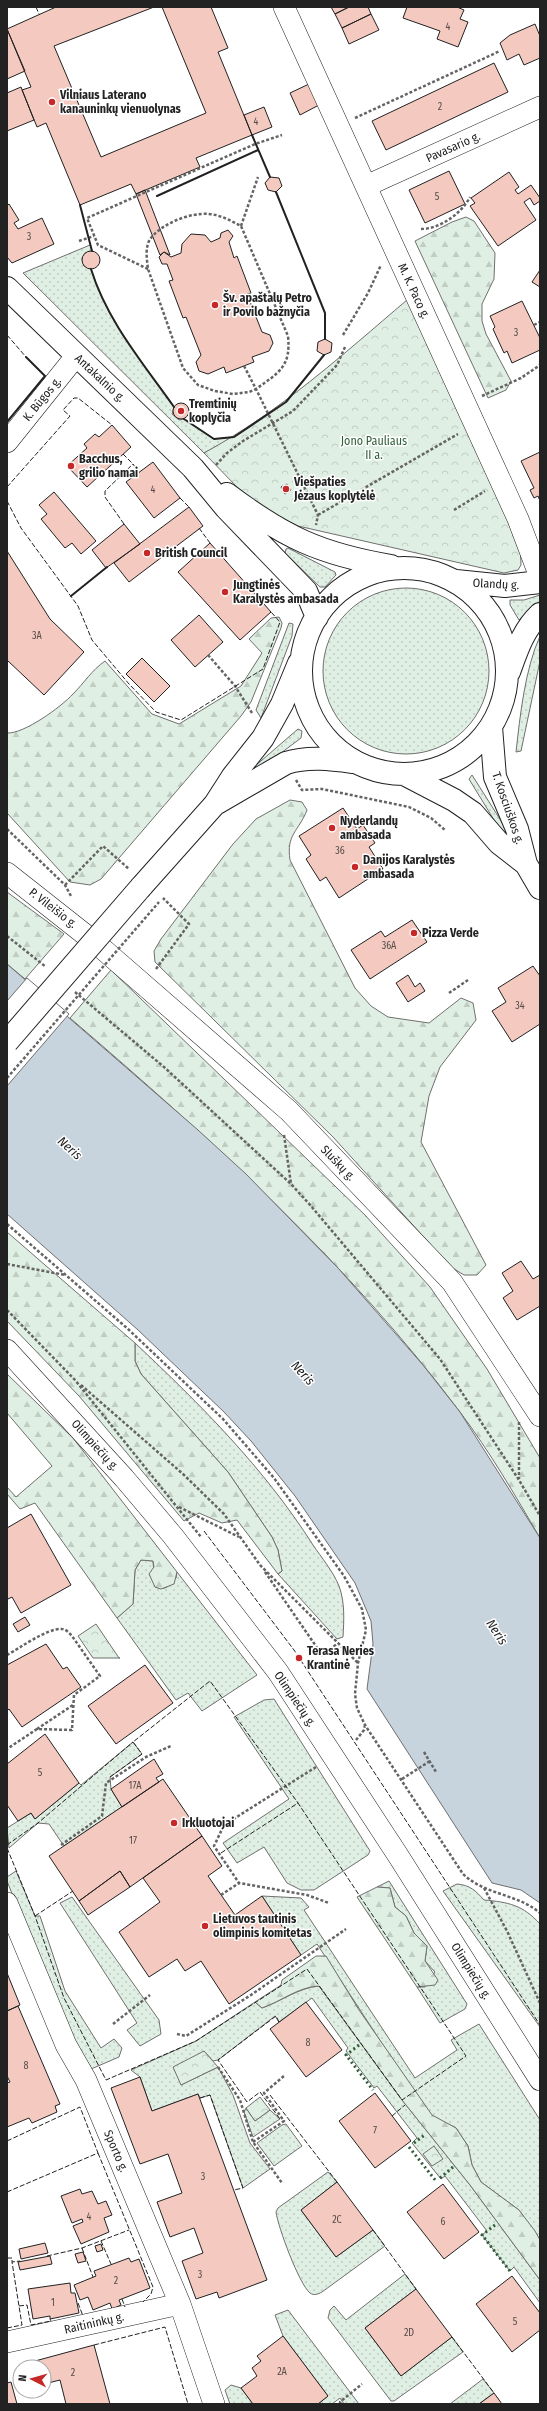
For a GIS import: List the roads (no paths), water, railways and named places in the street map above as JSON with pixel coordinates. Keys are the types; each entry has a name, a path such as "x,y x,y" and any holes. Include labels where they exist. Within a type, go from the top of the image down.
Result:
{"main road":[{"name":"Antakalnio g.","path":"7,288 192,468 226,508 306,591 314,605 317,617"},
{"name":"Antakalnio g.","path":"192,468 261,518 289,536 332,554 403,568"},
{"path":"7,1042 215,804 274,720 302,657 308,633 317,617 336,594 351,583 373,573 403,568 424,570 453,580 475,596 496,624 507,656 508,675 506,693 491,728 478,744 463,757 439,769 406,775 387,774 354,762 328,759 297,760 286,763 215,804"},
{"name":"Olandų g.","path":"453,580 505,586 540,582"},
{"path":"508,675 524,633 540,614"},
{"path":"302,657 301,677 304,697 311,716 322,733 335,748 354,762"},
{"name":"T. Kosciuškos g.","path":"491,728 495,777 516,829 526,864 540,888"},
{"name":"T. Kosciuškos g.","path":"406,775 442,793 473,813 499,843 526,864"}],"street":[{"name":"M. K. Paco g.","path":"284,7 518,519 540,577"},
{"name":"Pavasario g.","path":"366,186 540,107"},
{"name":"K. Būgos g.","path":"7,442 76,356"},
{"name":"P. Vileišio g.","path":"7,873 97,944"},
{"name":"Sluškų g.","path":"97,944 289,1112 452,1282 536,1410"},
{"name":"Olimpiečių g.","path":"7,1350 129,1483 173,1536 278,1672 399,1857 540,2080"},
{"name":"Sporto g.","path":"7,1903 66,2045 86,2080 180,2304 214,2404"},
{"name":"Raitininkų g.","path":"7,2342 180,2304"}],"water":[{"name":"Neris","path":"7,964 198,1130 246,1174 338,1268 423,1365 460,1412 540,1538 540,1903 521,1890 492,1883 367,1689 373,1644 371,1621 355,1583 295,1496 251,1441 224,1412 138,1330 7,1214"}],"place":[{"name":"Vilniaus Laterano kanauninkų vienuolynas","path":"52,102"},
{"name":"Šv. apaštalų Petro ir Povilo bažnyčia","path":"215,305"},
{"name":"Tremtinių koplyčia","path":"181,411"},
{"name":"Bacchus, grilio namai","path":"71,466"},
{"name":"Viešpaties Jėzaus koplytėlė","path":"286,489"},
{"name":"British Council","path":"147,553"},
{"name":"Jungtinės Karalystės ambasada","path":"225,592"},
{"name":"Nyderlandų ambasada","path":"332,828"},
{"name":"Danijos Karalystės ambasada","path":"355,867"},
{"name":"Pizza Verde","path":"414,933"},
{"name":"Terasa Neries Krantinė","path":"299,1658"},
{"name":"Irkluotojai","path":"174,1823"},
{"name":"Lietuvos tautinis olimpinis komitetas","path":"205,1926"}],"park label":[{"name":"Jono Pauliaus II a.","path":"374,448"}]}
